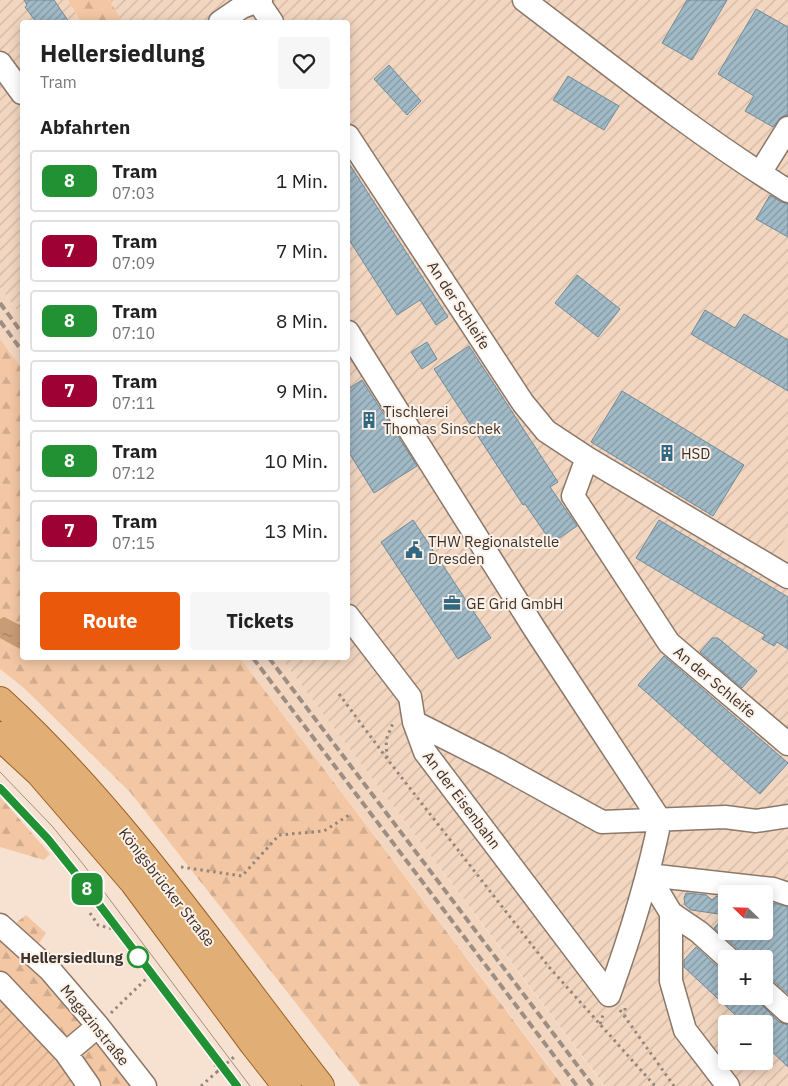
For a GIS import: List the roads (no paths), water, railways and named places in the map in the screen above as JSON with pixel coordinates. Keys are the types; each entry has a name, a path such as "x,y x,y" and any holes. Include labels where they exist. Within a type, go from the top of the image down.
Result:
{"main road":[{"name":"Königsbrücker Straße","path":"0,701 32,730 99,802 153,868 320,1086"},
{"name":"Königsbrücker Straße","path":"0,736 40,773 128,875 287,1086"}],"street":[{"path":"524,0 614,69 788,191"},
{"path":"223,20 242,7 259,1 271,20"},
{"path":"0,63 20,90"},
{"path":"760,173 788,128"},
{"name":"An der Schleife","path":"350,139 523,403 546,431 587,458 788,577"},
{"path":"350,335 534,628 660,820 648,875 671,913 699,932 719,950"},
{"name":"An der Schleife","path":"587,458 573,496 669,643 788,744"},
{"path":"350,619 410,697 413,716"},
{"name":"An der Eisenbahn","path":"413,716 602,822 725,817 756,820 788,816"},
{"name":"An der Eisenbahn","path":"413,716 425,752 609,995 629,940 648,875"},
{"path":"648,875 773,889 788,894"},
{"path":"671,913 671,981 685,1030 728,1086"},
{"name":"Magazinstraße","path":"0,925 50,970 98,1026 145,1086"},
{"path":"0,983 66,1052 89,1086"},
{"path":"773,998 788,1012"},
{"path":"66,1052 98,1026"}],"water":[{"path":"4,617 20,625 20,649 0,638 0,619"}],"tram line":[{"path":"0,772 52,826 83,864 250,1086"},
{"path":"0,787 48,839 76,874 237,1086"},
{"name":"8","path":"0,788 18,805 76,874 237,1086"}],"railway":[{"path":"0,303 20,330"},
{"path":"0,321 20,348"},
{"path":"255,660 577,1086"},
{"path":"271,660 593,1086"}],"place":[{"name":"Tischlerei Thomas Sinschek","path":"369,420"},
{"name":"HSD","path":"667,453"},
{"name":"THW Regionalstelle Dresden","path":"414,550"},
{"name":"GE Grid GmbH","path":"452,603"},
{"name":"Hellersiedlung","path":"138,957"}]}
